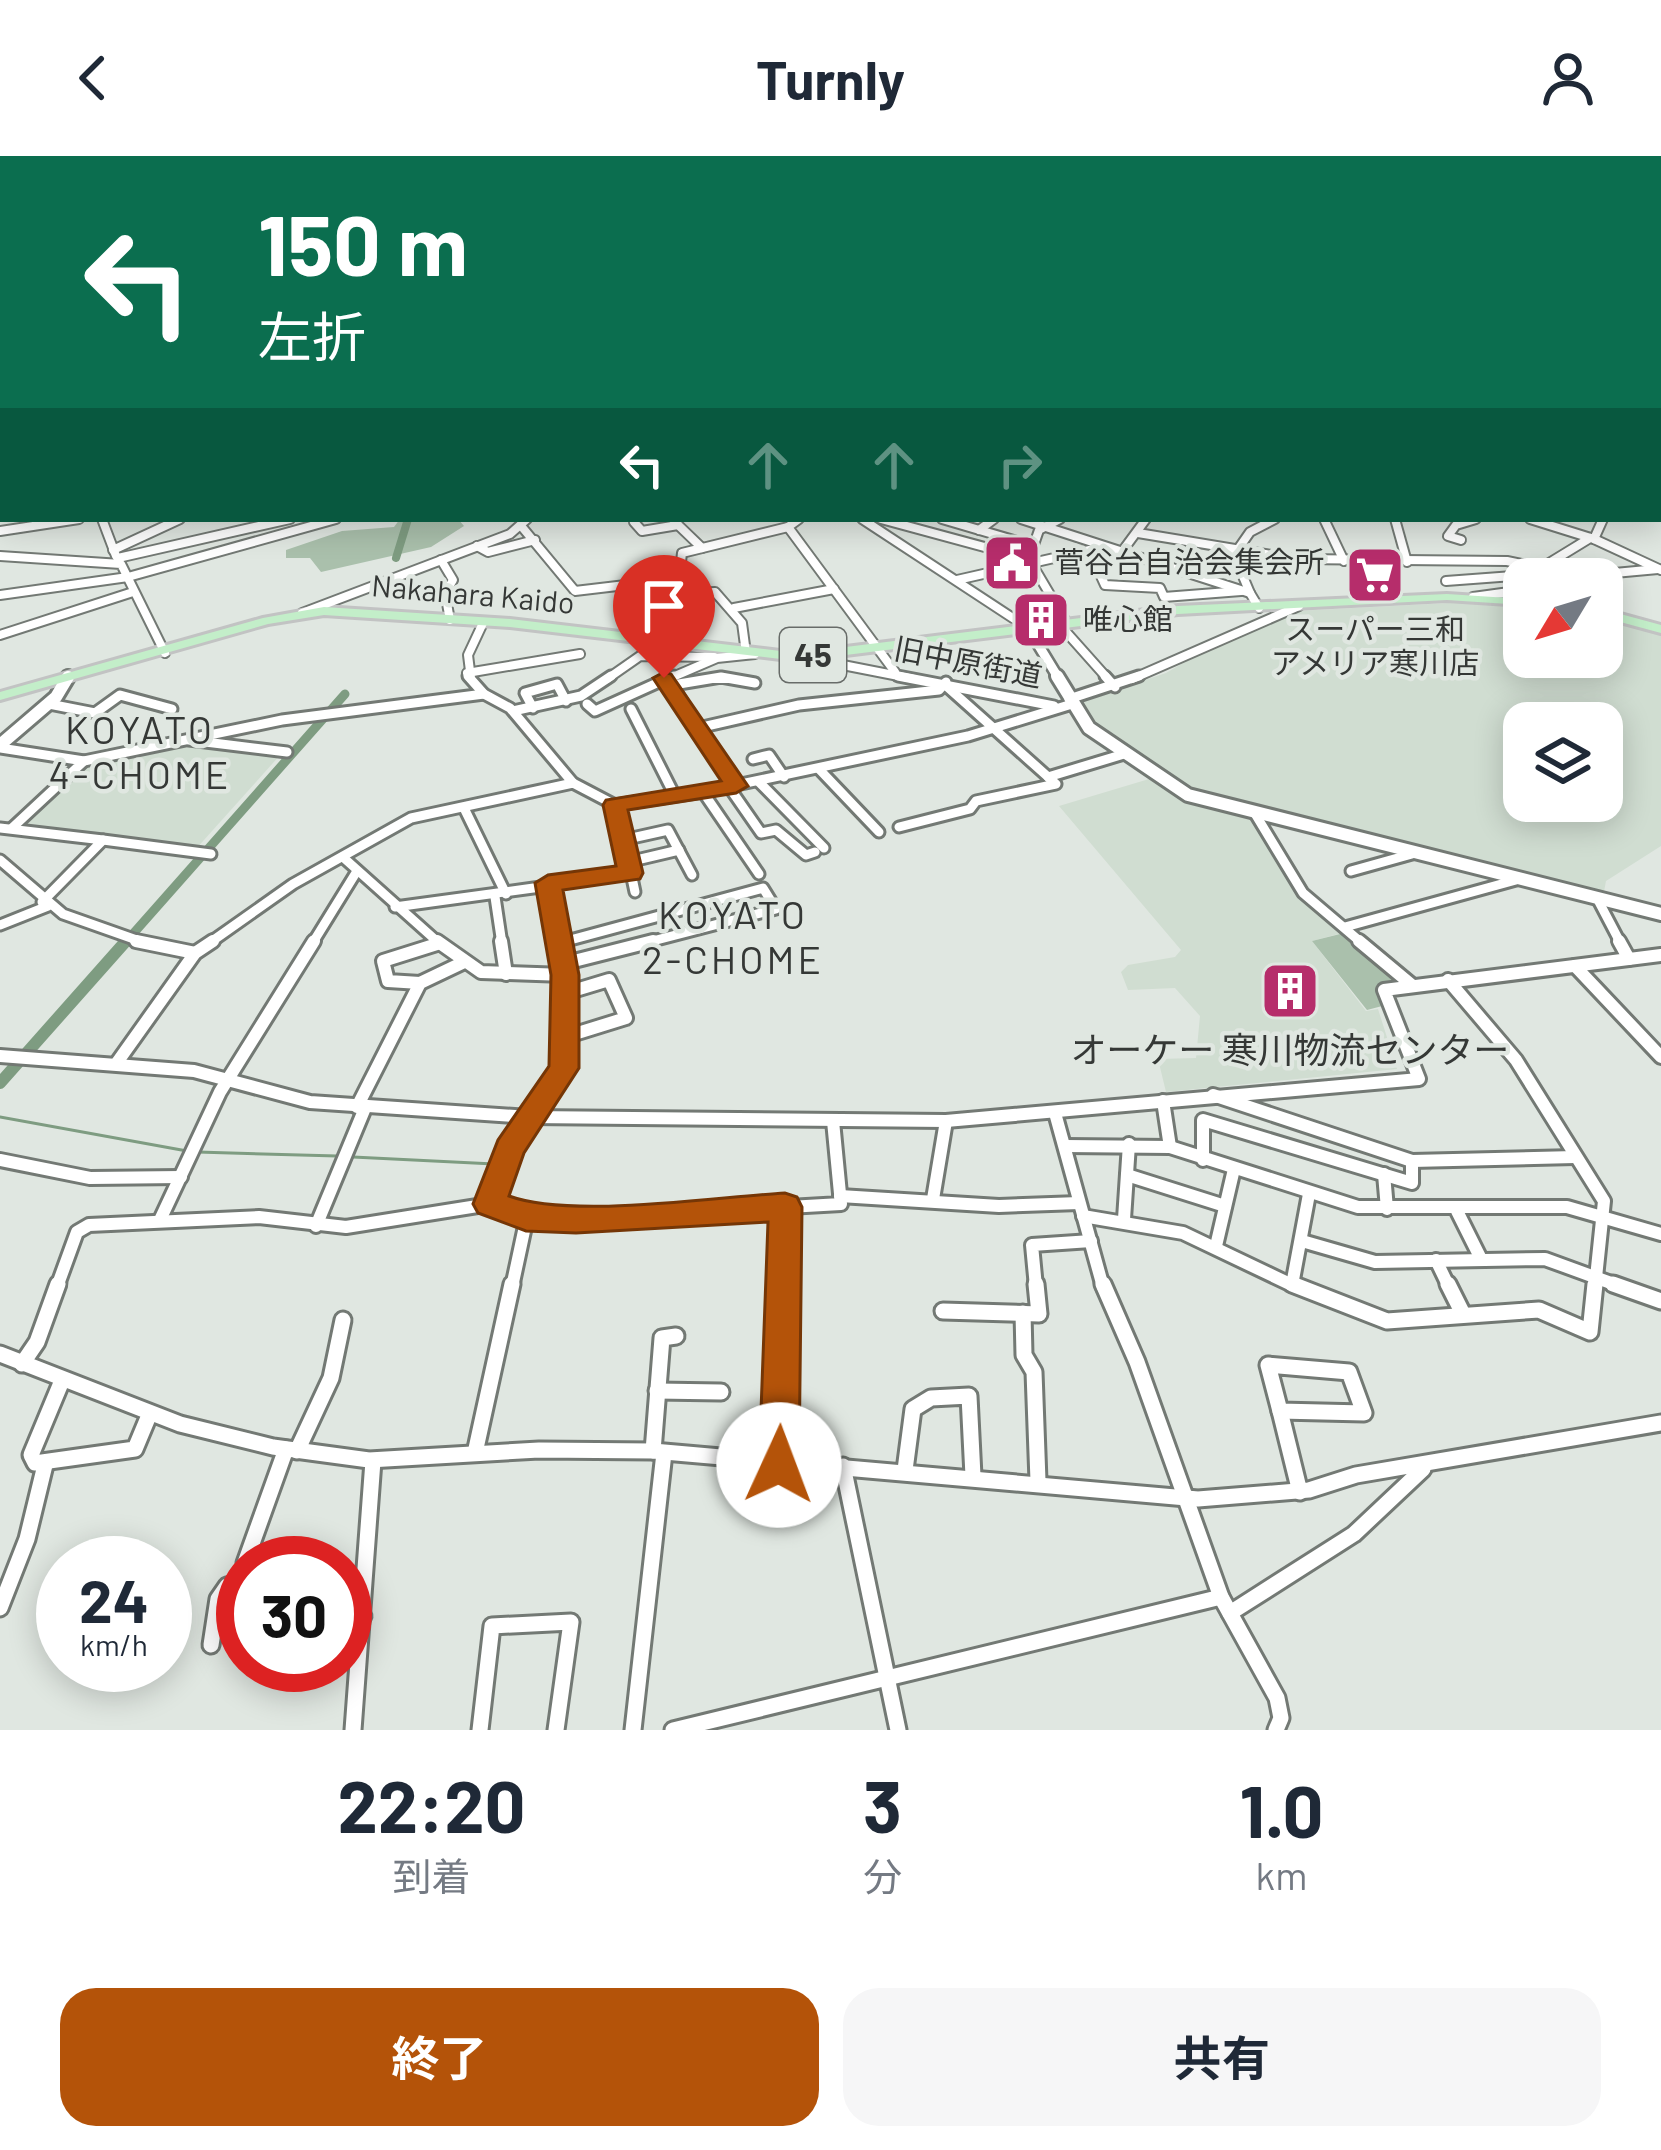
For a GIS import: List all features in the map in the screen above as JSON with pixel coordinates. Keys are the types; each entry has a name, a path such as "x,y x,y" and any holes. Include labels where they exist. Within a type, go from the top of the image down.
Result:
{"main road":[{"name":"Nakahara Kaido","path":"0,696 302,613 450,620 797,657 1028,628 1175,603 1259,608 1448,597 1503,600"},
{"path":"1623,619 1661,629"}],"street":[{"path":"0,531 44,522"},
{"path":"103,522 165,653"},
{"path":"122,566 176,522"},
{"path":"0,556 122,566 279,522"},
{"path":"0,596 322,522"},
{"path":"634,522 642,531 675,522 702,548"},
{"path":"867,522 1028,628 1066,703 1089,728 1176,789 1412,854 1661,914"},
{"path":"893,522 1031,561"},
{"path":"928,531 941,522"},
{"path":"954,522 1034,546"},
{"path":"979,530 990,522"},
{"path":"1027,522 1093,550 1246,592"},
{"path":"1055,522 1042,529 1031,561 1062,622 1114,687"},
{"path":"1121,554 1144,522"},
{"path":"1259,608 1234,564 1250,532 1269,522"},
{"path":"1325,522 1344,561"},
{"path":"1396,522 1406,562"},
{"path":"1461,540 1448,536 1456,525 1466,522"},
{"path":"1540,522 1592,538 1660,569"},
{"path":"1558,558 1592,538 1601,522"},
{"path":"302,613 525,523 575,591 680,580 694,593 716,592 734,608 750,654 640,656 597,680 604,685 566,700 513,711"},
{"path":"680,580 680,555 785,523 896,673 902,695"},
{"path":"1138,532 1237,551 1344,561 1503,562"},
{"path":"477,546 488,552 535,540"},
{"path":"957,580 1093,550"},
{"path":"1093,550 1105,585 1160,588 1175,603 1246,592"},
{"path":"441,560 453,580 445,593 450,620"},
{"path":"1494,561 1503,568"},
{"path":"1448,597 1449,565"},
{"path":"1623,573 1660,569"},
{"path":"1446,581 1503,577"},
{"path":"651,582 663,642"},
{"path":"734,608 834,590"},
{"path":"1473,597 1503,591"},
{"path":"0,635 99,598 133,592"},
{"path":"467,674 484,694 513,711 573,784 615,805 784,777 993,728 1173,666 1219,639 1300,606"},
{"path":"467,674 483,623"},
{"path":"467,674 580,655"},
{"name":"旧中原街道","path":"797,657 1066,703"},
{"path":"671,682 717,658"},
{"path":"612,673 630,692"},
{"path":"0,746 49,704 68,677"},
{"path":"671,682 761,833 776,830 811,853 759,782"},
{"path":"587,704 595,711 630,692 671,682 755,683"},
{"path":"698,728 799,705 902,695 945,683 1056,784 976,801 970,809 899,826"},
{"path":"533,708 525,693 530,688 557,684 566,700"},
{"path":"0,746 84,761 387,700 484,694"},
{"path":"49,704 95,713 120,695 172,709"},
{"path":"631,709 675,796"},
{"path":"179,739 287,752"},
{"path":"753,759 775,754 784,777"},
{"path":"1048,777 1124,754"},
{"path":"6,828 84,761"},
{"path":"820,769 879,832"},
{"path":"116,1064 195,953 293,884 411,818 573,784"},
{"path":"703,792 759,874"},
{"path":"615,805 634,892"},
{"path":"464,808 476,836 493,850 506,974"},
{"path":"1254,812 1303,893 1413,986"},
{"path":"6,828 207,854"},
{"path":"623,839 668,830 692,875"},
{"path":"0,925 45,904 103,840"},
{"path":"395,907 500,896 629,867 679,850"},
{"path":"1352,871 1412,854"},
{"path":"345,859 462,963 506,974 564,970 776,909 763,888 559,943"},
{"path":"0,860 26,879 45,904 132,938 195,953"},
{"path":"160,1220 232,1078 357,871"},
{"path":"1345,926 1516,880"},
{"path":"490,1204 510,1149 558,1082 568,1036 564,970 548,886"},
{"path":"1599,902 1629,959"},
{"path":"663,915 674,938"},
{"path":"437,944 382,961 388,981 420,983 462,963"},
{"path":"0,1056 232,1078 310,1102 361,1107 530,1118 946,1121 1419,1079 1384,990 1661,955"},
{"path":"1575,966 1661,1057"},
{"path":"566,993 609,980 626,1018 568,1036"},
{"path":"840,1196 1081,1209 1216,1246 1292,1285 1387,1321 1539,1310 1590,1332 1604,1201 1585,1182 1575,1157 1489,1020 1448,980"},
{"path":"316,1226 346,1158 361,1107 420,983"},
{"path":"1212,1094 1412,1161 1575,1157"},
{"path":"1163,1101 1170,1147"},
{"path":"1055,1113 1091,1241 1183,1500 1226,1605 1277,1698 1281,1718 1276,1730"},
{"path":"1203,1160 1203,1120 1412,1183 1412,1161"},
{"path":"22,1364 37,1342 77,1232 89,1225 259,1217 346,1226 490,1204 526,1217 651,1219 841,1204 833,1121"},
{"path":"933,1198 946,1121"},
{"path":"1124,1219 1129,1144"},
{"path":"1065,1146 1170,1147 1309,1194 1388,1209 1567,1208 1661,1234"},
{"path":"0,1160 90,1178 181,1177"},
{"path":"1216,1246 1234,1168"},
{"path":"1384,1174 1388,1209"},
{"path":"1127,1175 1226,1206"},
{"path":"1292,1285 1309,1194"},
{"path":"779,1465 785,1207"},
{"path":"1457,1211 1481,1259"},
{"path":"475,1453 526,1217"},
{"path":"1302,1240 1375,1262 1545,1259 1661,1301"},
{"path":"943,1311 1039,1315 1032,1245 1091,1241"},
{"path":"1436,1260 1463,1314"},
{"path":"1023,1313 1024,1354 1034,1372 1038,1481"},
{"path":"256,1536 291,1450 331,1378 343,1320"},
{"path":"633,1730 659,1452 662,1338 676,1336"},
{"path":"0,1354 61,1383 230,1440 374,1461 475,1453 659,1452 779,1465 1038,1481 1183,1500 1324,1490 1356,1475 1425,1467 1496,1448 1539,1447 1661,1423"},
{"path":"1280,1411 1364,1413 1349,1372 1268,1365 1300,1492"},
{"path":"61,1383 31,1454 35,1463 135,1449 150,1414"},
{"path":"658,1390 721,1392"},
{"path":"905,1470 909,1421 920,1399 926,1394 969,1396 973,1476"},
{"path":"364,1536 374,1461"},
{"path":"0,1608 27,1538 45,1465"},
{"path":"843,1466 898,1730"},
{"path":"673,1730 886,1676 1226,1605 1354,1534 1425,1467"},
{"path":"211,1645 216,1612"},
{"path":"480,1730 492,1626 571,1622 556,1730"},
{"path":"353,1692 353,1730"}],"shaded area":[{"path":"1487,601 1503,603 1503,678 1623,678 1623,622 1661,633 1661,846 1606,881 1603,897 1190,792 1094,727 1076,703 1166,673 1214,645 1296,611"},
{"path":"181,744 281,754 195,850 17,826 85,763"},
{"path":"1149,779 1176,794 1250,817 1297,894 1342,933 1312,941 1366,1011 1378,1009 1397,1069 1166,1092 1158,1059 1196,1058 1200,1016 1175,988 1128,990 1121,972 1128,965 1175,957 1181,950 1059,806"}],"green space":[{"path":"398,522 461,522 464,526 431,547 321,572 310,558 286,558 286,550 342,531 394,527"},
{"path":"1348,932 1404,984 1380,989 1386,1005 1367,1010 1312,941"}],"waterway":[{"path":"396,558 407,522"},
{"path":"124,944 345,694"},
{"path":"0,1083 126,941"},
{"path":"0,1117 187,1151"},
{"path":"197,1152 337,1156"},
{"path":"353,1157 494,1164"}],"place":[{"name":"菅谷台自治会集会所","path":"1012,563"},
{"name":"スーパー三和 アメリア寒川店","path":"1375,575"},
{"name":"唯心館","path":"1041,620"},
{"name":"オーケー 寒川物流センター","path":"1290,991"}],"district":[{"name":"KOYATO 4-CHOME","path":"140,752"},
{"name":"KOYATO 2-CHOME","path":"733,938"}],"route":[{"path":"664,678 686,703 736,786 615,805 631,873 548,883 565,975 568,1036 564,1068 551,1094 510,1149 490,1204 526,1217 576,1219 651,1219 785,1207 779,1465"}]}
